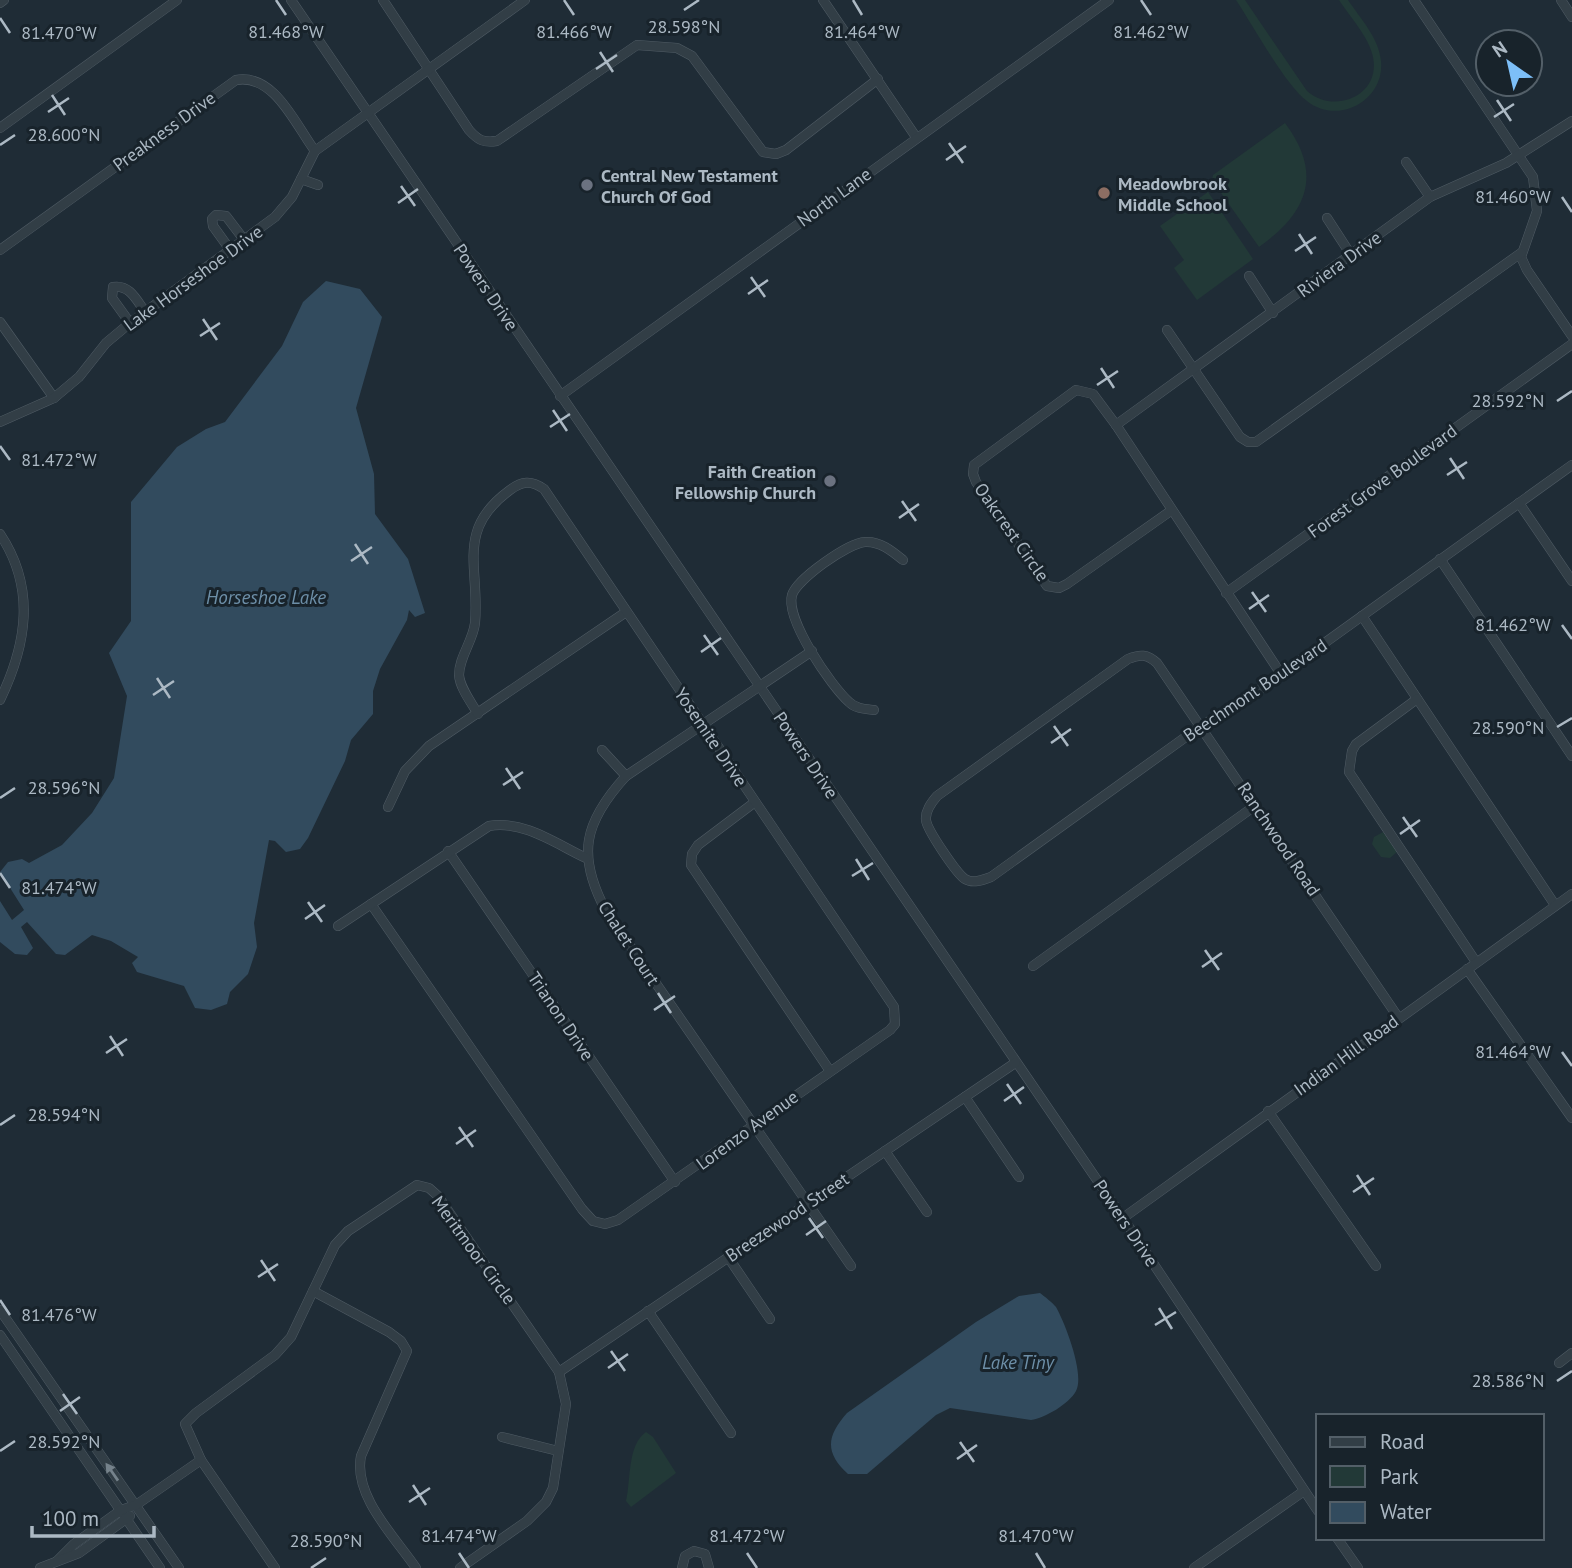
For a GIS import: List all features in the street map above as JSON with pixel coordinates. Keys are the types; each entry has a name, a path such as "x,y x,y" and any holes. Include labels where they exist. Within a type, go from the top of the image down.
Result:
{"street":[{"path":"0,128 177,0"},
{"name":"Powers Drive","path":"291,0 1123,1218 1316,1508"},
{"path":"383,0 478,140 497,141 637,45 652,44 677,48 692,57 752,140 763,152 776,154 786,150 878,79"},
{"name":"Lake Horseshoe Drive","path":"0,422 54,398 79,377 106,343 130,323 275,217 292,197 314,151 525,0"},
{"path":"823,0 916,137"},
{"name":"North Lane","path":"560,396 1109,0"},
{"path":"1167,330 1237,432 1248,442 1261,440 1521,253 1532,232 1537,205 1532,177 1414,0"},
{"path":"1561,0 1572,17"},
{"name":"Preakness Drive","path":"0,250 236,80 249,78 269,87 314,151"},
{"name":"Riviera Drive","path":"1116,425 1430,197 1519,156 1572,121"},
{"path":"1406,162 1430,197"},
{"path":"300,179 318,185"},
{"path":"231,251 213,226 212,219 216,215 226,216 245,241"},
{"path":"1327,218 1351,255"},
{"path":"1521,253 1527,270 1572,336"},
{"path":"1249,276 1273,313"},
{"path":"130,323 112,298 113,287 121,285 128,289 145,313"},
{"path":"0,322 54,398"},
{"name":"Forest Grove Boulevard","path":"1226,593 1572,344"},
{"name":"Oakcrest Circle","path":"1116,425 1093,394 1076,390 974,465 976,482 1040,579 1047,586 1059,588 1172,510"},
{"path":"1116,425 1282,674"},
{"name":"Beechmont Boulevard","path":"943,849 966,880 977,882 991,877 1201,726 1282,674 1572,465"},
{"name":"Yosemite Drive","path":"478,714 459,677 460,666 471,642 475,623 475,528 501,496 520,482 534,482 544,489 894,1007"},
{"path":"1519,503 1572,581"},
{"path":"0,534 19,573 25,603 19,653 0,700"},
{"path":"874,710 850,704 812,651 793,619 793,593 801,581 845,550 865,542 878,543 903,560"},
{"path":"1440,559 1572,756"},
{"path":"388,807 405,771 429,746 625,612"},
{"path":"1362,616 1555,905"},
{"name":"Chalet Court","path":"812,651 626,776 605,799 591,823 586,858 593,886 606,912 850,1266"},
{"name":"Ranchwood Road","path":"943,849 926,818 929,806 937,796 1128,659 1138,655 1149,656 1157,663 1256,805 1398,1017"},
{"path":"1417,699 1356,744 1352,751 1349,772 1476,962"},
{"path":"602,750 626,776"},
{"path":"755,803 698,845 692,853 691,865 830,1071"},
{"path":"1032,966 1256,805"},
{"path":"338,926 477,831 503,823 520,827 586,858"},
{"name":"Trianon Drive","path":"448,851 675,1182"},
{"path":"1569,896 1572,907"},
{"name":"Indian Hill Road","path":"1123,1218 1569,896"},
{"name":"Lorenzo Avenue","path":"371,904 582,1209 593,1221 605,1224 618,1220 675,1182 890,1030 895,1024 894,1007"},
{"path":"1467,969 1572,1118"},
{"name":"Breezewood Street","path":"559,1372 1015,1063"},
{"path":"965,1097 1019,1177"},
{"path":"1268,1111 1376,1266"},
{"path":"885,1151 927,1212"},
{"name":"Meritmoor Circle","path":"275,1568 201,1460 185,1424 195,1412 275,1355 291,1337 325,1260 348,1231 404,1190 417,1185 429,1188 438,1196 559,1372 566,1404 553,1488 539,1512 460,1568"},
{"path":"728,1257 770,1319"},
{"path":"313,1291 389,1332 401,1340 407,1351 361,1456 358,1470 366,1495 416,1568"},
{"path":"0,1310 179,1568"},
{"path":"648,1311 732,1433"},
{"path":"0,1335 160,1568"},
{"path":"1559,1363 1572,1353"},
{"path":"25,1372 37,1363"},
{"path":"502,1437 558,1451"},
{"path":"57,1561 74,1544 121,1510 136,1505 201,1460"},
{"path":"1194,1568 1304,1491"},
{"path":"40,1568 79,1553 128,1521 136,1505"},
{"path":"1338,1540 1358,1568"},
{"path":"682,1568 685,1556 694,1551 705,1555 709,1568"}],"green space":[{"path":"1236,0 1245,0 1307,91 1318,98 1342,101 1363,91 1374,71 1368,42 1339,0 1348,0 1368,29 1380,53 1380,75 1375,87 1368,97 1345,110 1319,108 1307,101 1289,82"},
{"path":"1285,123 1304,159 1305,191 1289,220 1259,247 1212,180 1213,175"},
{"path":"1208,192 1253,259 1197,300 1174,268 1184,260 1160,226"},
{"path":"1383,832 1397,852 1390,858 1381,857 1372,844 1374,837"},
{"path":"646,1432 653,1437 676,1473 631,1507 626,1501 633,1454 640,1438"}],"water":[{"name":"Horseshoe Lake","path":"326,281 360,289 382,317 356,408 374,474 375,514 408,559 425,613 415,617 409,610 407,620 380,669 373,691 373,714 351,740 345,761 308,838 300,849 286,852 275,841 269,840 254,923 257,947 248,974 230,992 227,1004 211,1010 195,1008 184,986 137,972 132,963 138,957 111,941 92,935 65,955 56,954 27,922 21,927 33,948 27,955 15,954 0,942 0,901 12,920 24,910 0,872 8,862 22,859 29,863 62,845 92,813 114,778 127,696 109,653 131,621 131,502 177,447 206,429 225,422 282,346 303,302"},
{"name":"Lake Tiny","path":"1040,1293 1056,1307 1073,1349 1078,1383 1076,1391 1068,1401 1050,1413 1031,1420 950,1408 936,1415 867,1474 848,1474 840,1466 831,1444 835,1429 847,1413 976,1322 1019,1296"}],"place":[{"name":"Central New Testament Church Of God","path":"587,185"},
{"name":"Meadowbrook Middle School","path":"1104,193"},
{"name":"Faith Creation Fellowship Church","path":"830,481"}]}
